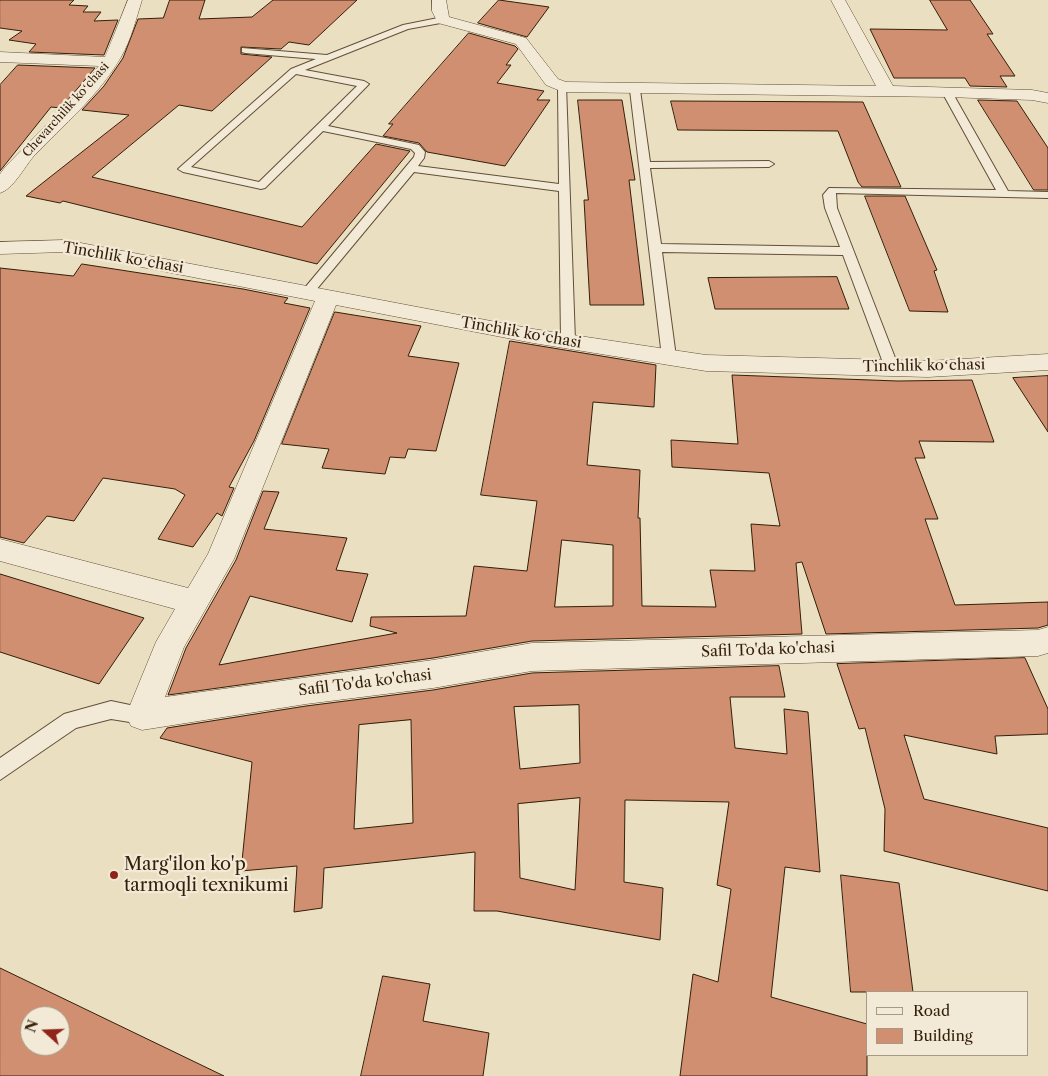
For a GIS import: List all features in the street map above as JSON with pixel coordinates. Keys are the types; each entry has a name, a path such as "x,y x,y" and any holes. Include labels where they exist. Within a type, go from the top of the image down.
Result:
{"street":[{"name":"Chevarchilik koʻchasi","path":"0,187 12,168 55,126 110,62 122,40 135,0"},
{"path":"439,0 439,11 443,20 521,41 552,82 563,87 634,90 947,92 1032,95 1048,98"},
{"path":"838,0 887,91"},
{"path":"0,57 110,62"},
{"name":"Tinchlik koʻchasi","path":"0,248 65,246 568,341 706,363 928,369 1048,362"},
{"path":"142,715 171,642 220,559 318,295"},
{"path":"0,550 194,602"},
{"name":"Safil To'da ko'chasi","path":"142,715 306,690 433,674 532,657 1038,643 1048,641"}],"lane":[{"path":"294,71 364,84 261,186 182,170 294,71 406,27 443,20"},
{"path":"245,50 327,58"},
{"path":"563,87 568,341"},
{"path":"634,90 669,357"},
{"path":"947,92 1004,194"},
{"path":"318,295 419,158 420,152 416,147 320,127"},
{"path":"644,165 769,164"},
{"path":"411,168 565,188"},
{"path":"892,368 831,208 829,195 833,190 1048,195"},
{"path":"655,248 847,251"},
{"path":"0,770 71,720 111,710 142,715"}],"building":[{"path":"0,0 74,0 69,5 88,6 83,12 101,12 94,21 118,20 104,55 29,52 36,44 9,40 22,31 0,28"},
{"path":"170,0 205,0 199,19 252,17 273,0 357,0 309,45 289,42 281,49 241,47 241,54 272,57 212,111 179,105 92,177 302,227 376,144 410,151 317,264 63,201 60,203 26,196 129,115 82,110 104,86 123,58 138,19 163,18"},
{"path":"499,0 549,7 527,37 478,23"},
{"path":"930,0 970,0 993,34 987,34 1015,76 1000,76 1007,87 970,86 965,78 894,78 870,29 947,30"},
{"path":"469,33 515,46 518,49 506,65 511,65 497,83 544,91 537,100 550,100 505,166 427,152 419,143 383,136 393,124 389,124"},
{"path":"18,65 95,68 61,108 51,107 0,171 0,85"},
{"path":"578,100 622,100 635,180 629,180 644,305 590,305 584,200 588,200"},
{"path":"978,100 1017,101 1048,148 1048,190 1034,190"},
{"path":"671,101 863,102 901,187 862,187 858,182 838,131 678,130"},
{"path":"865,196 905,196 937,270 934,271 948,312 910,311"},
{"path":"82,264 243,289 288,298 284,303 310,308 254,441 229,487 234,488 222,516 217,513 193,547 158,539 185,495 175,489 103,478 74,521 47,516 24,543 0,537 0,268 73,276"},
{"path":"837,277 849,309 715,309 708,278"},
{"path":"335,312 421,326 408,356 459,363 436,451 408,449 405,458 390,457 385,474 322,468 329,449 282,444"},
{"path":"510,341 656,365 654,407 593,402 587,465 640,470 638,518 640,518 642,606 716,607 710,570 755,571 751,524 780,526 769,473 672,467 671,440 738,444 732,375 898,381 972,380 994,442 919,441 925,458 915,458 938,519 925,519 955,605 1048,602 1048,625 1038,628 826,634 802,562 796,563 802,634 532,641 433,658 168,695 186,648 236,560 263,491 279,492 264,529 347,538 336,570 368,574 352,622 250,596 219,665 397,633 370,626 371,617 466,616 474,566 527,571 537,501 481,495","holes":["562,540 613,545 613,606 555,607"]},
{"path":"1048,376 1048,432 1013,378"},
{"path":"0,574 144,618 99,684 0,652"},
{"path":"1025,658 1048,709 1048,734 995,736 997,754 904,735 924,799 1048,828 1048,891 884,851 885,809 865,728 859,729 837,664"},
{"path":"779,666 785,697 730,697 735,748 787,754 784,709 808,712 820,872 785,867 771,997 866,1024 867,1076 680,1076 693,974 718,982 731,889 717,885 729,802 625,800 624,882 663,888 660,940 497,911 474,911 475,852 324,868 322,908 294,912 297,866 241,871 252,762 160,738 167,728 306,706 433,690 532,673","holes":["579,705 580,763 520,769 514,707","411,720 413,823 354,829 359,725","580,798 575,890 520,878 518,804"]},
{"path":"841,875 899,883 913,991 851,992"},
{"path":"0,968 224,1076 0,1076"},
{"path":"383,976 430,984 423,1021 489,1033 483,1076 361,1076"}],"place":[{"name":"Marg'ilon ko'p tarmoqli texnikumi","path":"114,875"}]}
